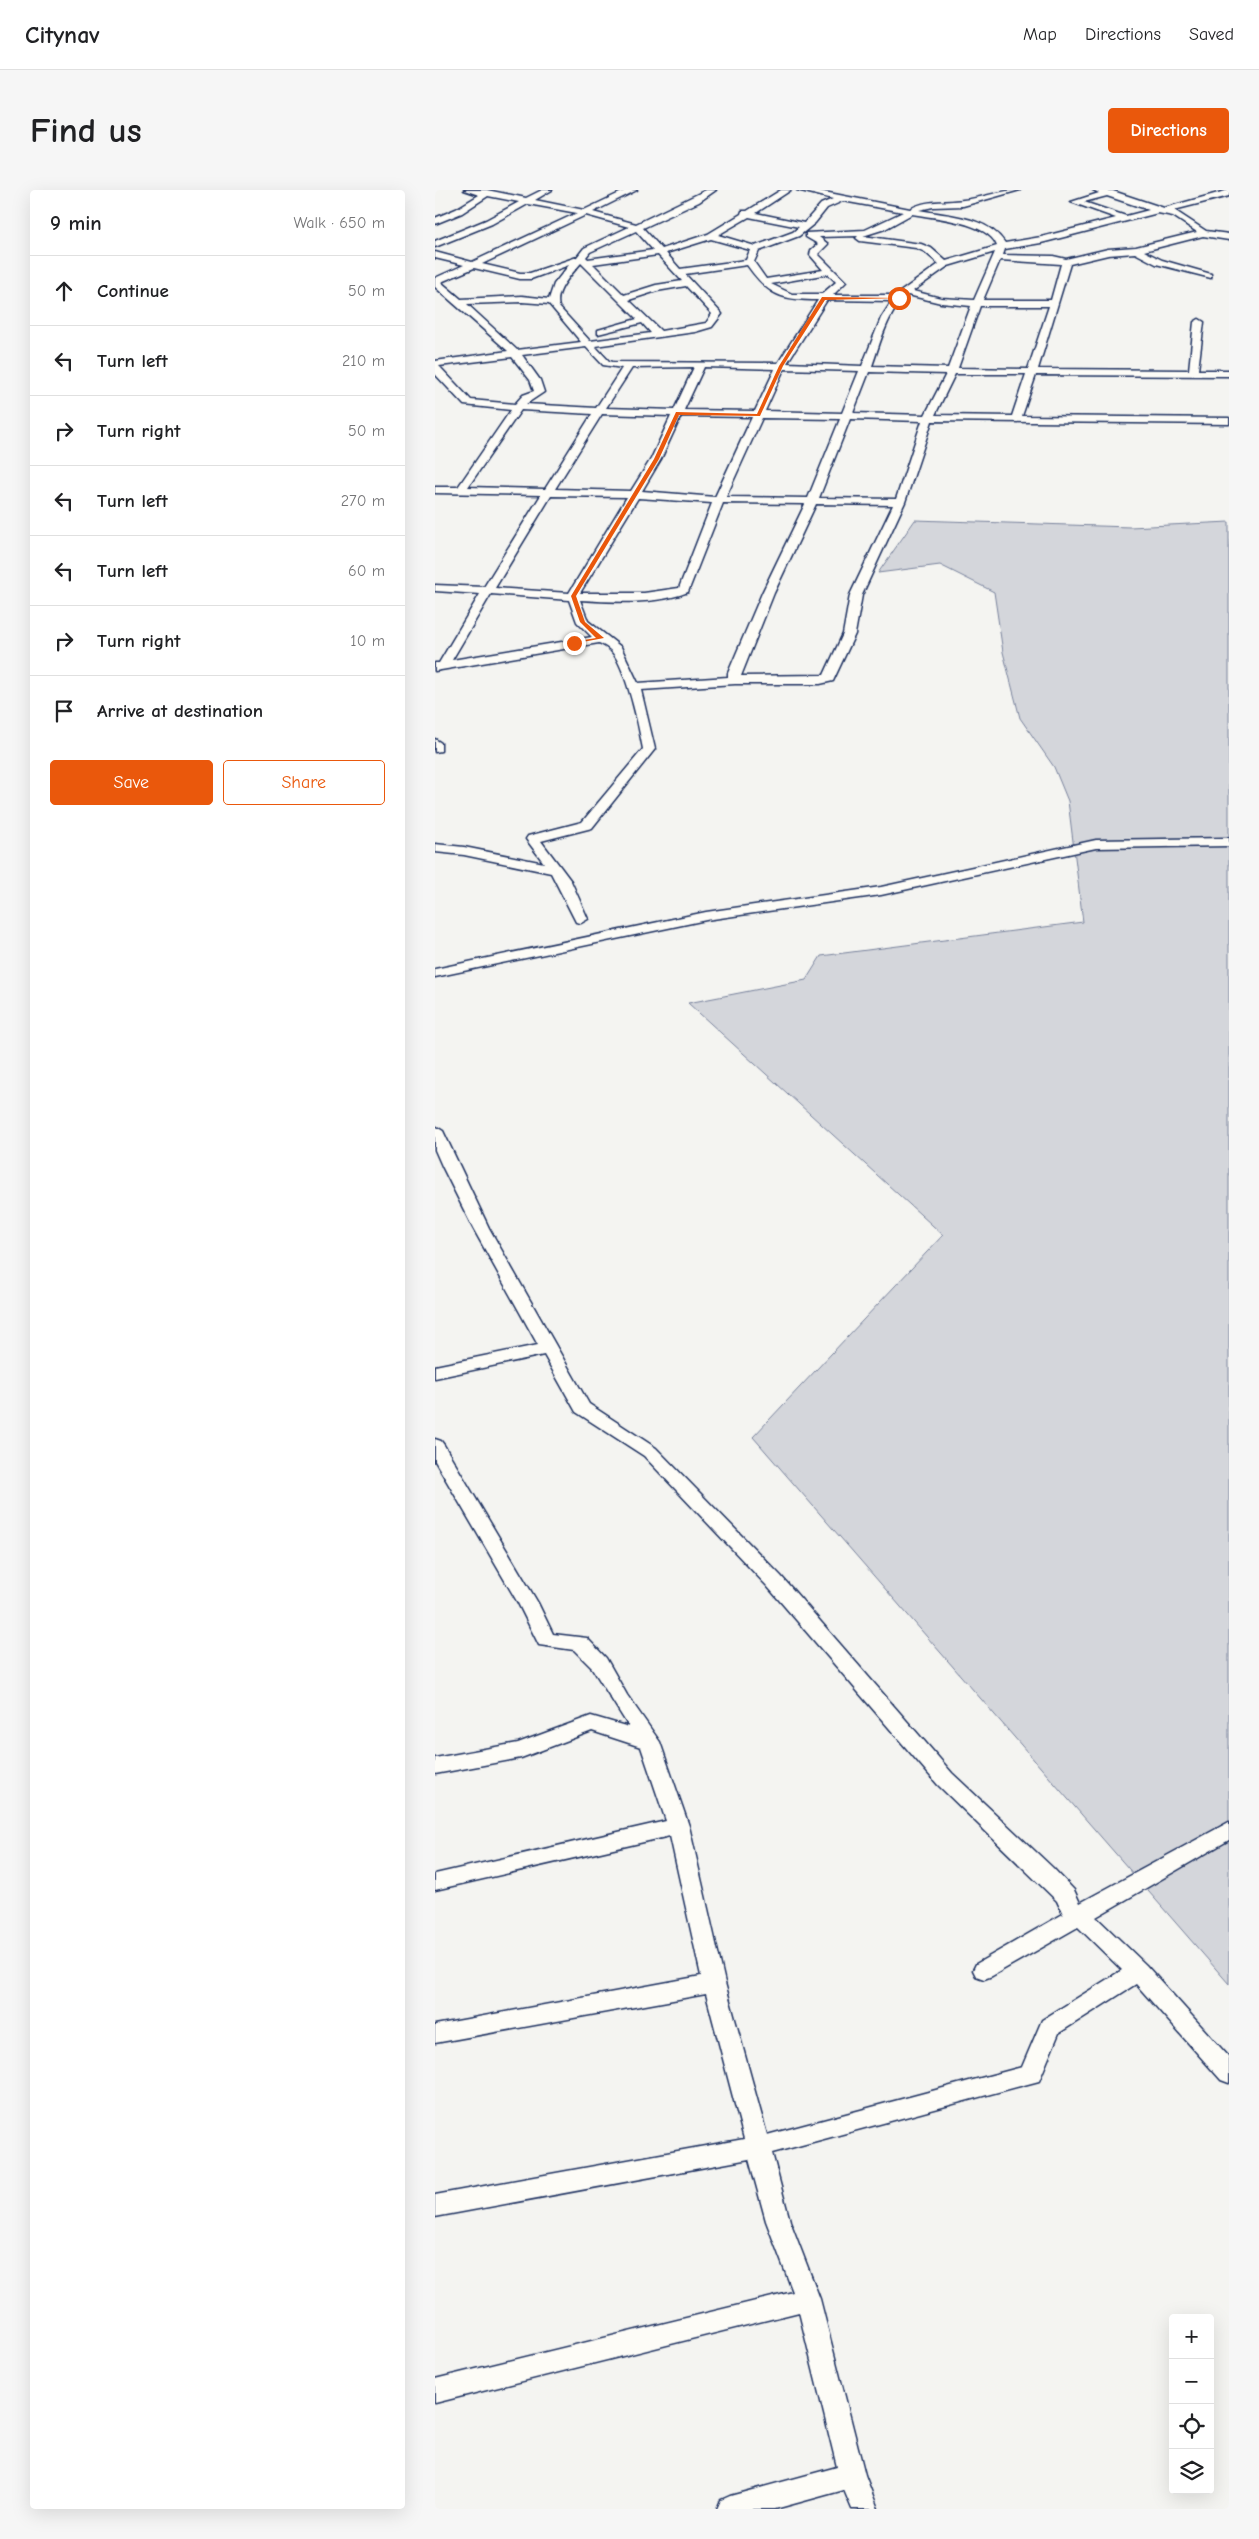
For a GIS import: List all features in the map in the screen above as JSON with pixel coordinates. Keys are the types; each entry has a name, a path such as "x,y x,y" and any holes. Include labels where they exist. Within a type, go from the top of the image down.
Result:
{"street":[{"path":"435,366 584,340 657,334 704,327 715,319 717,314 637,227 585,212 468,190"},
{"path":"435,244 458,236 548,190"},
{"path":"461,490 517,408 527,397 539,392 539,385 514,353 435,281 633,190"},
{"path":"712,190 587,250 584,260 559,284 553,302 562,317 606,363 628,366 700,364 953,371 1031,370 1193,374 1229,373"},
{"path":"435,255 521,276 531,276 584,260 659,252 711,236 745,213 787,190"},
{"path":"632,687 735,680 820,680 829,678 849,634 856,595 900,502 928,418 953,371 969,320 1001,244 995,235 976,224 801,190"},
{"path":"851,235 875,231 912,211 933,204 963,203 1016,190"},
{"path":"1097,190 1161,210 1194,224 1203,233"},
{"path":"1123,190 1075,202 1124,218"},
{"path":"435,222 459,211 487,193"},
{"path":"998,253 1009,245 1041,240 1226,193"},
{"path":"1226,193 1222,198 1229,200"},
{"path":"711,236 755,248 807,231 824,206 841,198"},
{"path":"745,213 807,231 851,235 918,246 928,250 945,264"},
{"path":"435,588 488,589 573,596 660,596 684,590 719,500 781,366 824,298 841,282 814,255 814,252 824,244 807,231"},
{"path":"735,680 735,673 768,593 812,501 844,418 868,368 886,318 902,295 945,264 998,253 1066,262 1107,252 1135,250 1203,233 1229,237"},
{"path":"755,248 750,255 749,262 764,282 779,294 792,297 824,298 902,295 938,300 1055,303"},
{"path":"1135,250 1159,262 1208,276"},
{"path":"584,260 624,298 657,334"},
{"path":"677,272 749,262"},
{"path":"1015,420 1055,303 1066,262"},
{"path":"764,282 831,271"},
{"path":"624,298 655,288 689,283"},
{"path":"458,302 522,299 553,302"},
{"path":"584,340 643,320"},
{"path":"1193,374 1199,322"},
{"path":"573,596 656,459 700,364"},
{"path":"435,366 468,403 517,408 844,418 1229,421"},
{"path":"439,666 528,521 549,493 628,366"},
{"path":"435,490 635,494 694,500 900,502"},
{"path":"573,596 583,622 590,631 616,650 632,687 647,733 649,750 587,825 533,839 553,869 564,881 581,919"},
{"path":"439,666 601,638"},
{"path":"435,973 706,916 890,889 1097,844 1229,842"},
{"path":"435,848 464,851 553,869"},
{"path":"435,1131 442,1167"},
{"path":"435,1143 442,1167 582,1408 650,1452 774,1581 945,1779 1045,1874 1066,1896 1071,1908 1138,1971 1229,2072"},
{"path":"435,1372 547,1349"},
{"path":"435,1445 528,1603 546,1640 580,1643 599,1663 620,1700 650,1742 678,1826 714,1983 778,2222 808,2299 851,2475 865,2509"},
{"path":"435,1766 521,1750 591,1723 650,1742"},
{"path":"435,1882 678,1826"},
{"path":"983,1970 1229,1830"},
{"path":"435,2206 758,2147 1031,2074 1050,2027 1138,1971"},
{"path":"435,2034 714,1983"},
{"path":"435,2391 808,2299"},
{"path":"730,2509 851,2475"}],"shaded area":[{"path":"915,520 1130,527 1229,522 1229,1984 753,1437 943,1235 688,1003 806,980 821,956 1083,922 1068,801 1054,767 1020,718 1003,652 994,592 940,565 878,573"}],"route":[{"path":"574,643 601,638 590,631 583,622 573,596 656,459 678,413 759,415 781,366 824,298 899,298"}]}
